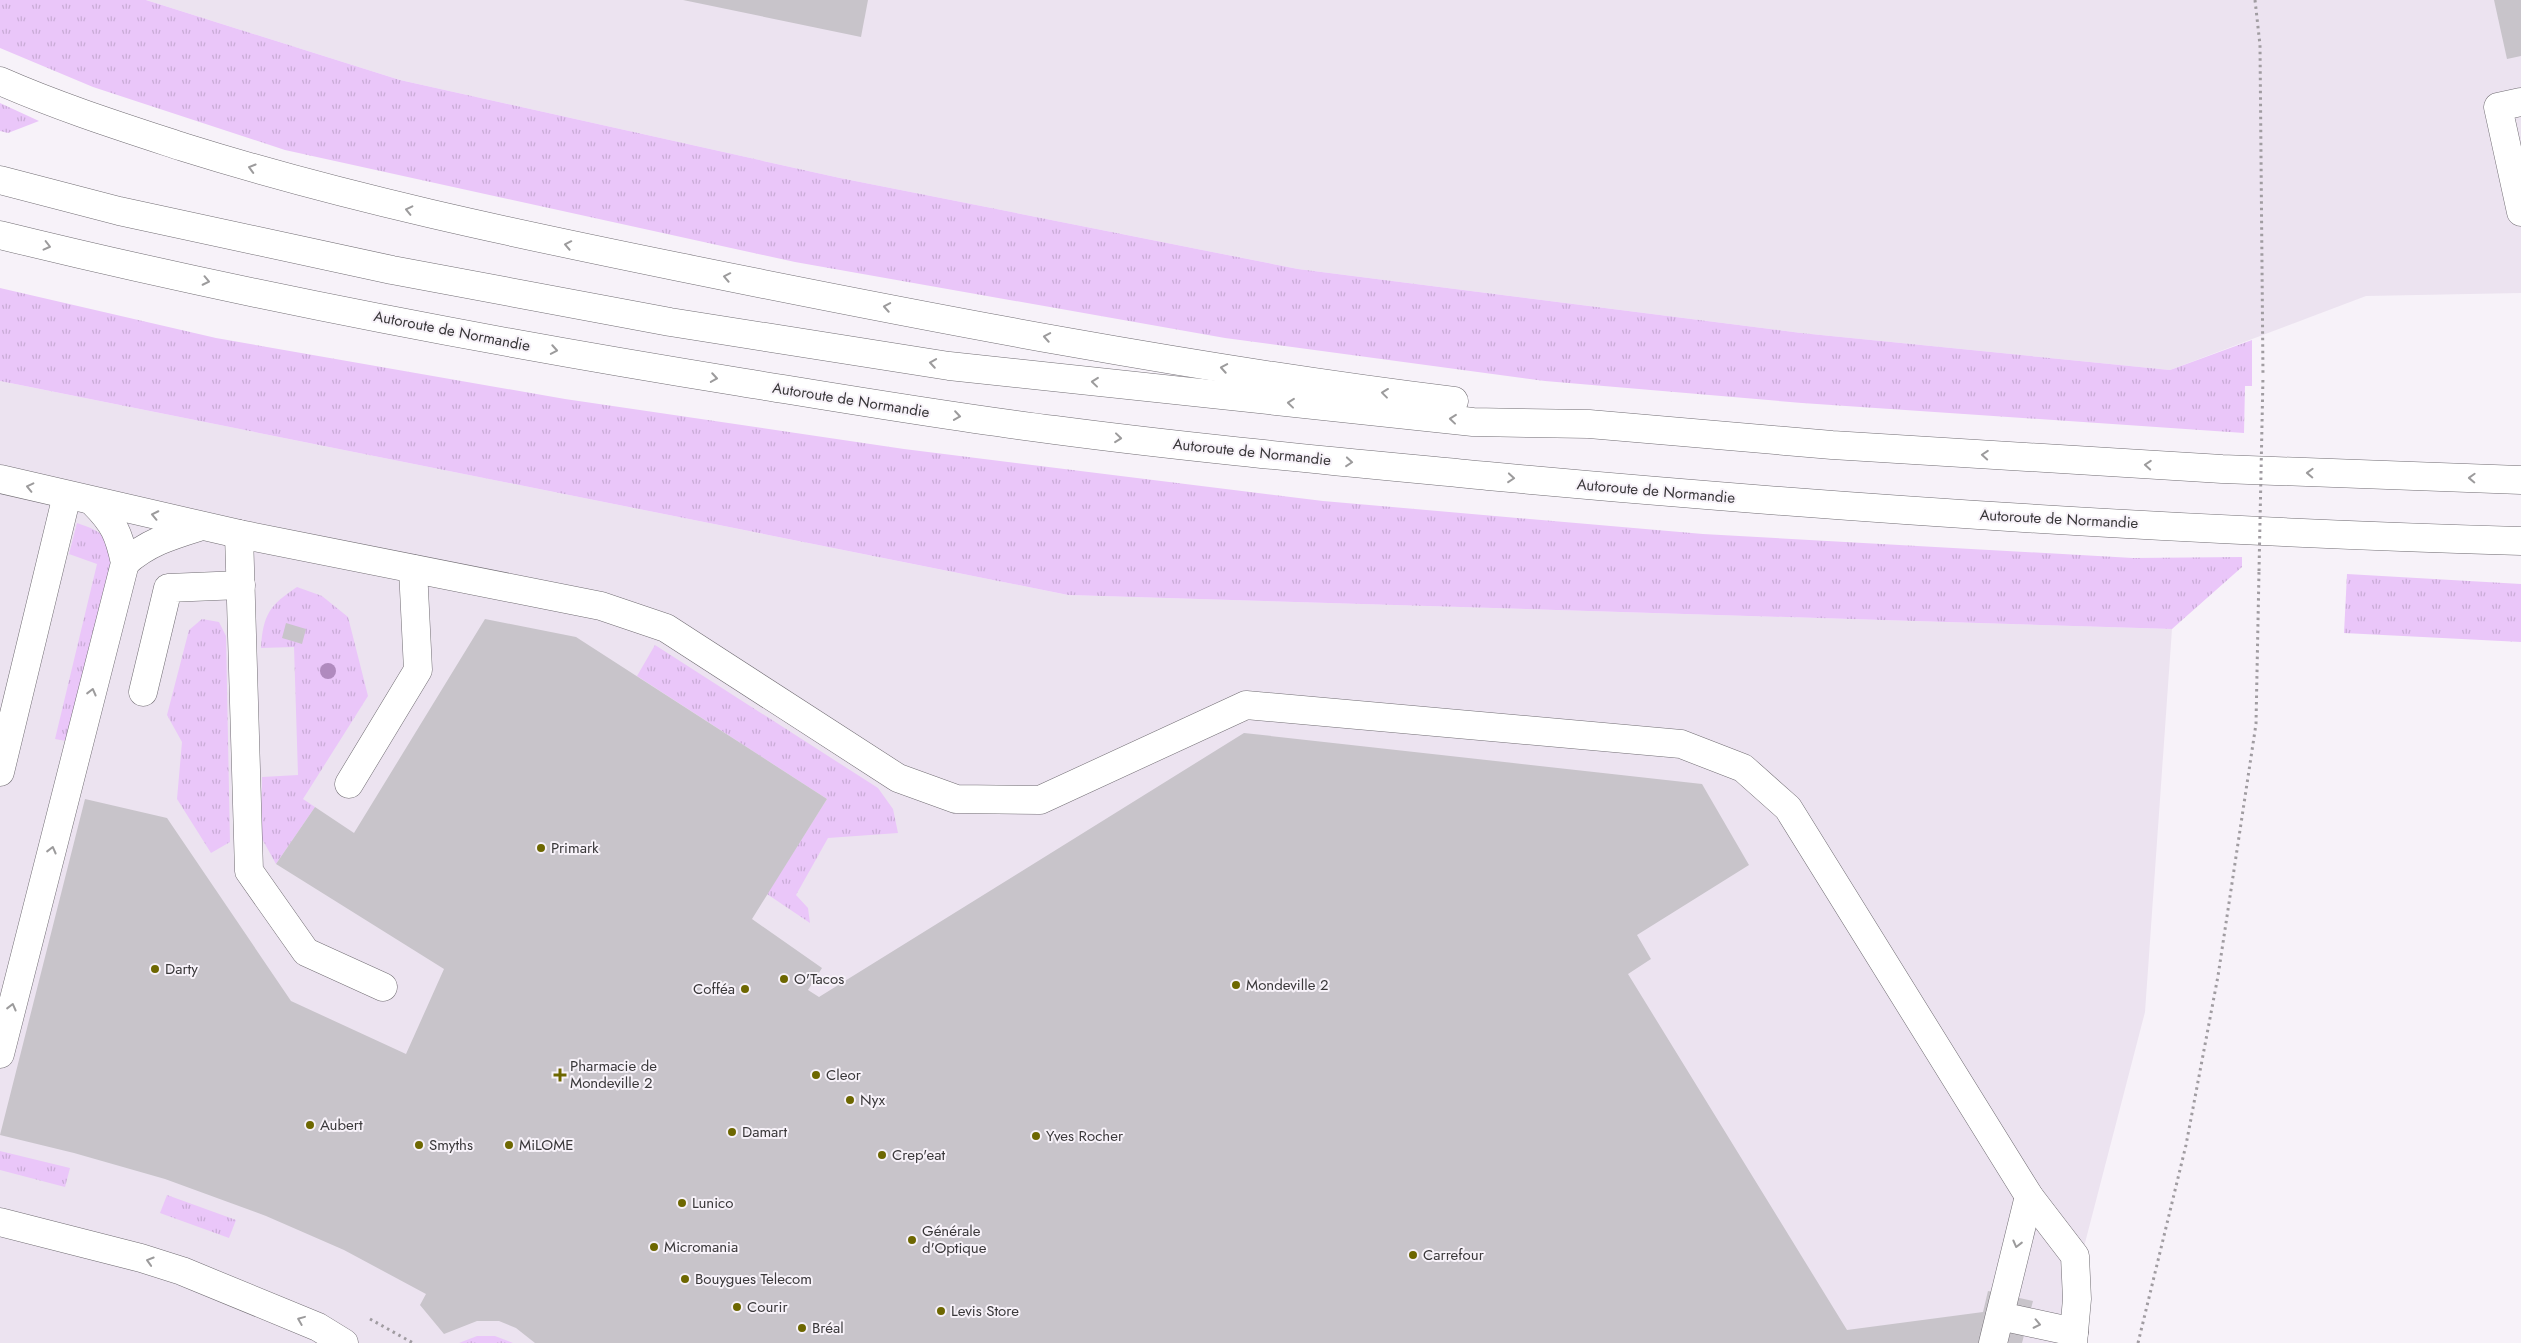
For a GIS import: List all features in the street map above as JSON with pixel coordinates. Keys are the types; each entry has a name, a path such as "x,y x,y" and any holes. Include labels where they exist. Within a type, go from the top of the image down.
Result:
{"main road":[{"path":"0,81 117,126 232,162 364,199 526,236 775,287 1072,341 1310,383 1473,403 1589,424"},
{"path":"2521,102 2498,107 2521,212"},
{"path":"0,180 119,211 392,270 670,322 949,366 1473,422 1589,424 1832,445 2222,470 2521,480"},
{"name":"Autoroute de Normandie","path":"0,235 76,254 412,324 633,365 1056,431 1280,456 1611,487 1953,514 2521,541"},
{"path":"0,480 239,534 601,606 666,628 898,778 956,800 1040,800 1246,706 1681,744 1743,768 1788,808 2029,1196 2075,1256 2077,1299 2073,1338 1999,1335 2029,1196"},
{"path":"0,772 67,495"},
{"path":"0,1054 125,563 120,536 111,521 93,502"},
{"path":"125,563 139,550 159,540 203,526"},
{"path":"239,534 249,871 306,952 383,988"},
{"path":"349,784 418,670 413,569"},
{"path":"143,692 168,588 241,585"},
{"path":"0,1222 48,1233 182,1271 318,1326 344,1343"}],"path":[{"path":"2138,1343 2186,1145 2218,976 2256,724 2263,376 2260,46 2255,0"}],"shaded area":[{"path":"146,0 2521,0 2521,293 2366,296 2170,370 1801,333 1298,269 840,178 400,80"},
{"name":"Mondeville 2","path":"0,381 1068,595 2172,629 2145,1012 2059,1343 0,1343"}],"green space":[{"path":"0,0 146,0 400,80 840,178 1298,269 1801,333 2170,370 2252,340 2252,386 2245,386 2244,433 1802,403 1545,381 1225,338 795,262 285,150 93,87 0,48"},
{"path":"0,103 39,121 8,133 0,131"},
{"path":"0,288 216,338 565,399 904,449 1323,501 1703,534 2133,558 2242,557 2242,567 2172,629 1068,595 0,381"},
{"path":"77,523 93,529 103,537 109,548 111,565 66,741 55,739 97,564 69,554"},
{"path":"2347,574 2521,584 2521,642 2344,633"},
{"path":"297,587 322,596 348,617 368,696 303,799 315,807 276,864 261,837 262,777 298,775 294,647 261,648 266,619 274,605"},
{"path":"202,619 219,622 226,636 230,842 211,853 177,799 182,742 167,715 189,630"},
{"path":"655,645 878,788 893,809 898,833 828,838 796,895 808,908 810,923 767,894 827,799 637,676"},
{"path":"0,1151 70,1168 65,1187 0,1170"},
{"path":"167,1195 236,1220 229,1238 160,1213"},
{"path":"477,1336 495,1336 513,1343 459,1343"}],"building":[{"path":"683,0 868,0 861,37"},
{"path":"2494,0 2521,0 2521,56 2507,59"},
{"name":"Mondeville 2","path":"485,619 576,637 827,799 752,919 822,968 808,990 819,997 1244,733 1702,784 1749,865 1637,935 1651,959 1628,974 1847,1330 1983,1312 1988,1291 2033,1301 2022,1343 535,1343 516,1328 499,1321 477,1321 444,1334 420,1305 426,1294 344,1250 266,1216 165,1179 74,1153 0,1135 85,799 167,818 291,1001 406,1054 444,969 276,864 315,807 354,833"},
{"path":"286,623 306,629 302,644 282,638"}],"place":[{"name":"Primark","path":"541,848"},
{"name":"Darty","path":"155,969"},
{"name":"O'Tacos","path":"784,979"},
{"name":"Mondeville 2","path":"1236,985"},
{"name":"Cofféa","path":"745,989"},
{"name":"Pharmacie de Mondeville 2","path":"560,1075"},
{"name":"Cleor","path":"816,1075"},
{"name":"Nyx","path":"850,1100"},
{"name":"Aubert","path":"310,1125"},
{"name":"Damart","path":"732,1132"},
{"name":"Yves Rocher","path":"1036,1136"},
{"name":"Smyths","path":"419,1145"},
{"name":"MiLOME","path":"509,1145"},
{"name":"Crep'eat","path":"882,1155"},
{"name":"Lunico","path":"682,1203"},
{"name":"Générale d'Optique","path":"912,1240"},
{"name":"Micromania","path":"654,1247"},
{"name":"Carrefour","path":"1413,1255"},
{"name":"Bouygues Telecom","path":"685,1279"},
{"name":"Courir","path":"737,1307"},
{"name":"Levis Store","path":"941,1311"},
{"name":"Bréal","path":"802,1328"}]}
